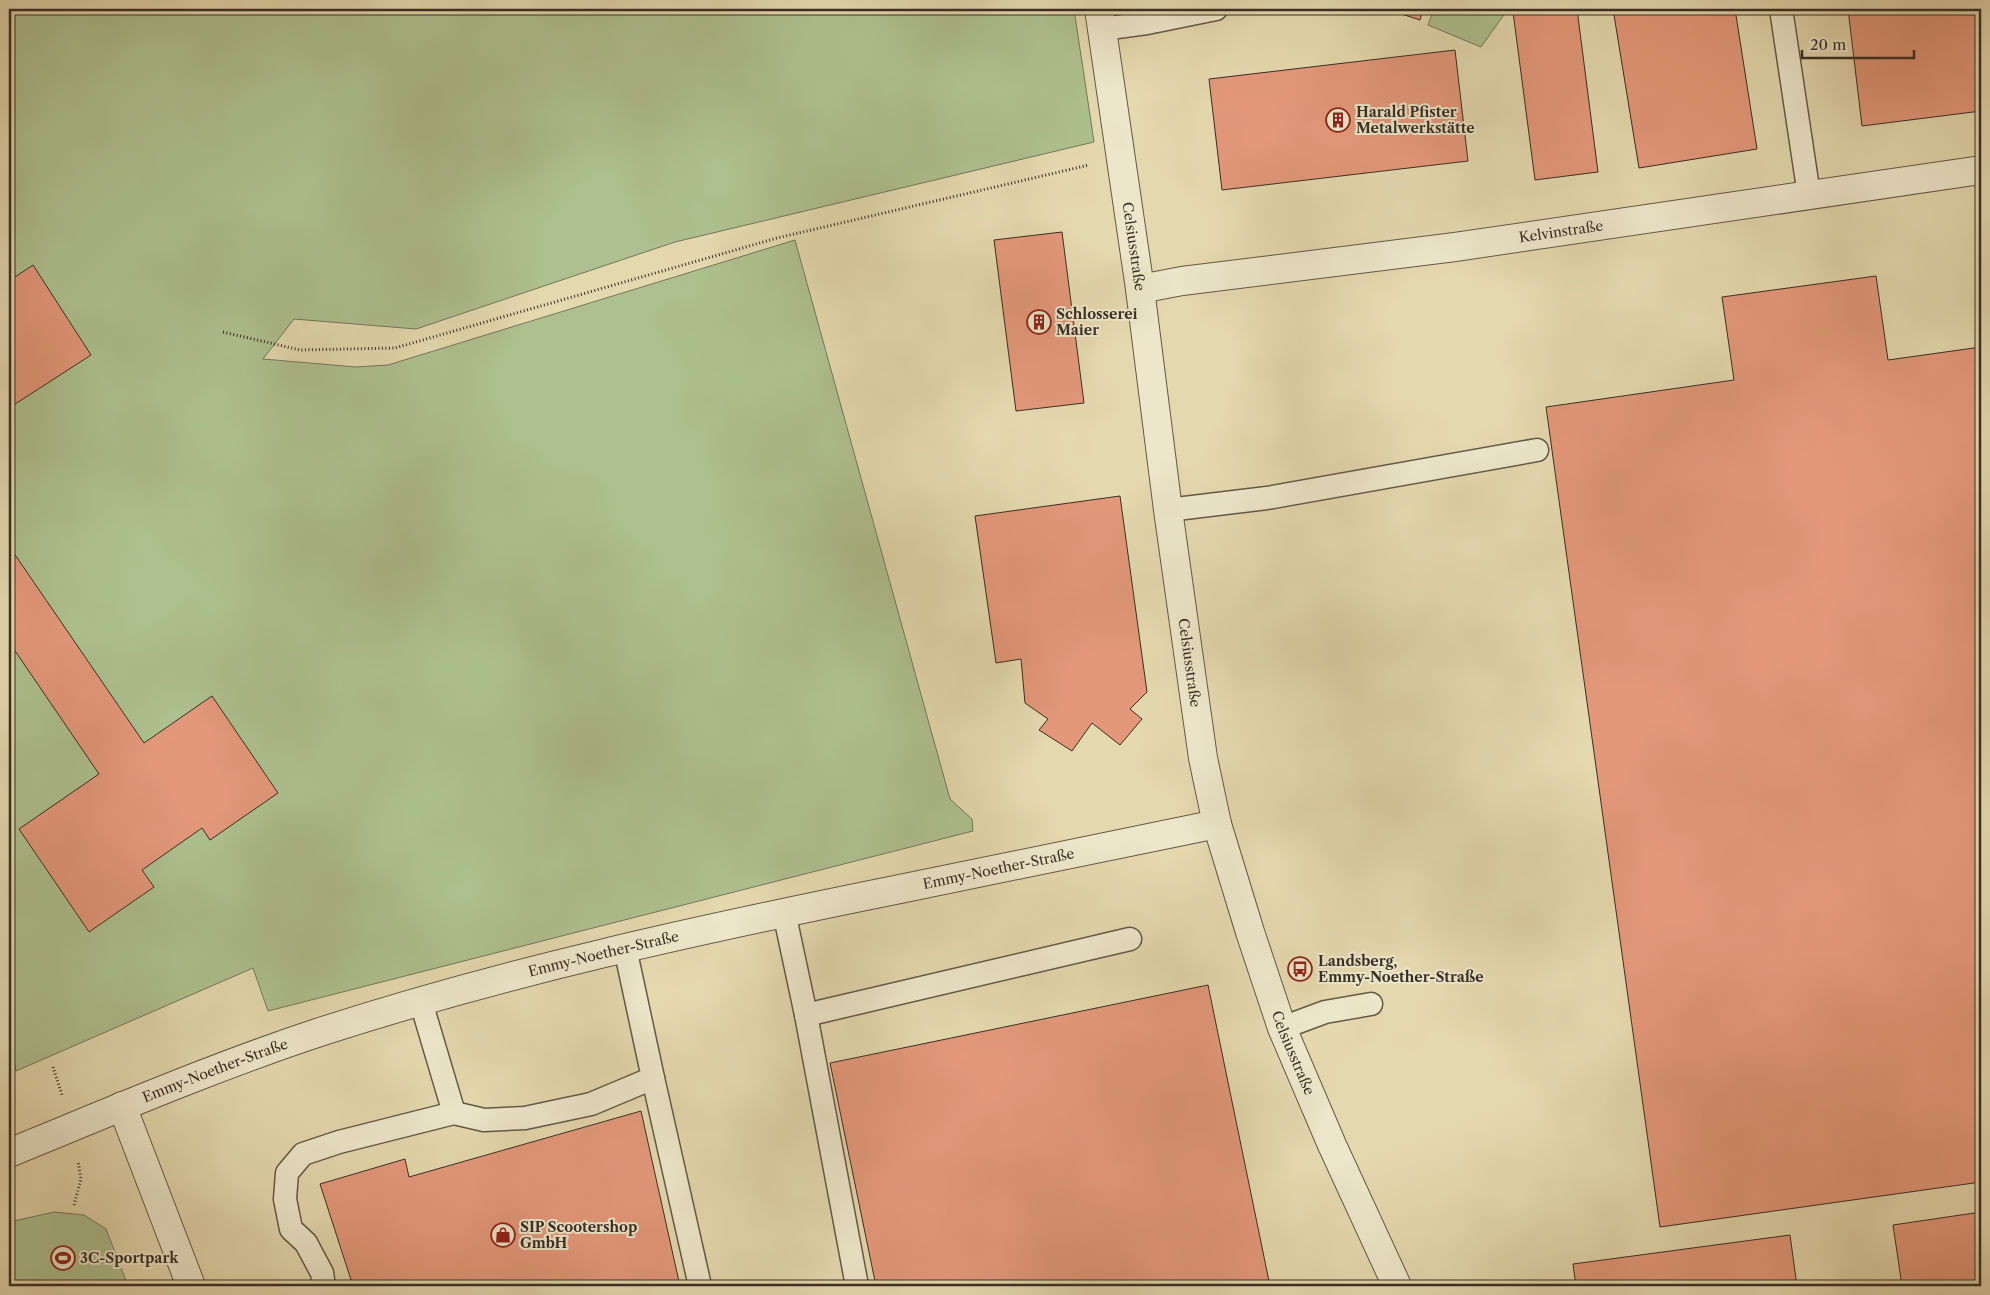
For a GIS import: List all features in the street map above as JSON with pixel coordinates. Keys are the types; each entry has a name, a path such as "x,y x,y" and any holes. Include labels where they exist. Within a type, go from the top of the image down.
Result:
{"street":[{"name":"Celsiusstraße","path":"1101,19 1140,289 1168,510 1203,758 1217,824 1282,1028 1332,1145 1397,1286"},
{"name":"Kelvinstraße","path":"1140,289 1182,281 1455,247 1981,170"},
{"name":"Emmy-Noether-Straße","path":"9,1153 221,1067 320,1032 421,1002 625,948 784,912 1217,824"},
{"path":"122,1106 191,1286"}],"lane":[{"path":"1101,19 1147,23 1216,9"},
{"path":"1781,9 1809,195"},
{"path":"1168,510 1267,498 1537,450"},
{"path":"784,912 806,1015 857,1286"},
{"path":"806,1015 1130,939"},
{"path":"625,948 700,1286"},
{"path":"421,1002 454,1113"},
{"path":"1282,1028 1325,1012 1371,1004"},
{"path":"324,1286 322,1273 306,1243 291,1229 285,1198 287,1173 303,1154 340,1142 454,1113 484,1120 525,1118 591,1104 653,1078"}],"path":[{"path":"223,332 300,350 395,348 777,238 1121,158"}],"green space":[{"path":"9,9 1074,9 1094,142 675,242 416,329 294,319 263,359 356,367 388,365 795,240 950,799 972,819 973,831 268,1011 253,968 16,1071 9,1034"},
{"path":"1434,9 1508,9 1481,47 1428,25"},
{"name":"3C-Sportpark","path":"54,1212 84,1215 106,1229 128,1286 9,1286 9,1222"}],"building":[{"path":"1386,9 1423,9 1420,20"},
{"path":"1538,9 1577,9 1598,172 1535,180 1513,12"},
{"path":"1613,9 1735,9 1757,149 1639,168"},
{"path":"1848,9 1981,9 1981,111 1862,126"},
{"name":"Harald Pfister Metalwerkstätte","path":"1455,50 1468,161 1222,190 1209,79"},
{"name":"Schlosserei Maier","path":"1062,232 1084,403 1016,411 994,240"},
{"path":"33,265 91,355 9,408 9,281"},
{"path":"1876,276 1888,360 1981,347 1981,1182 1660,1227 1546,407 1734,380 1722,297"},
{"path":"1120,496 1147,692 1130,709 1142,719 1120,745 1092,723 1072,751 1039,730 1048,719 1025,703 1021,659 996,663 975,516"},
{"path":"9,546 144,743 212,696 278,793 210,840 202,828 142,870 154,887 89,932 19,829 99,774 9,642"},
{"path":"1208,985 1270,1286 876,1286 830,1063"},
{"name":"SIP Scootershop GmbH","path":"641,1111 680,1286 353,1286 320,1184 405,1159 409,1177"},
{"path":"1981,1212 1981,1286 1902,1286 1893,1225"},
{"path":"1790,1235 1797,1286 1576,1286 1573,1264"}],"place":[{"name":"Harald Pfister Metalwerkstätte","path":"1338,120"},
{"name":"Schlosserei Maier","path":"1039,322"},
{"name":"Landsberg, Emmy-Noether-Straße","path":"1300,969"},
{"name":"SIP Scootershop GmbH","path":"503,1235"},
{"name":"3C-Sportpark","path":"63,1258"}]}
